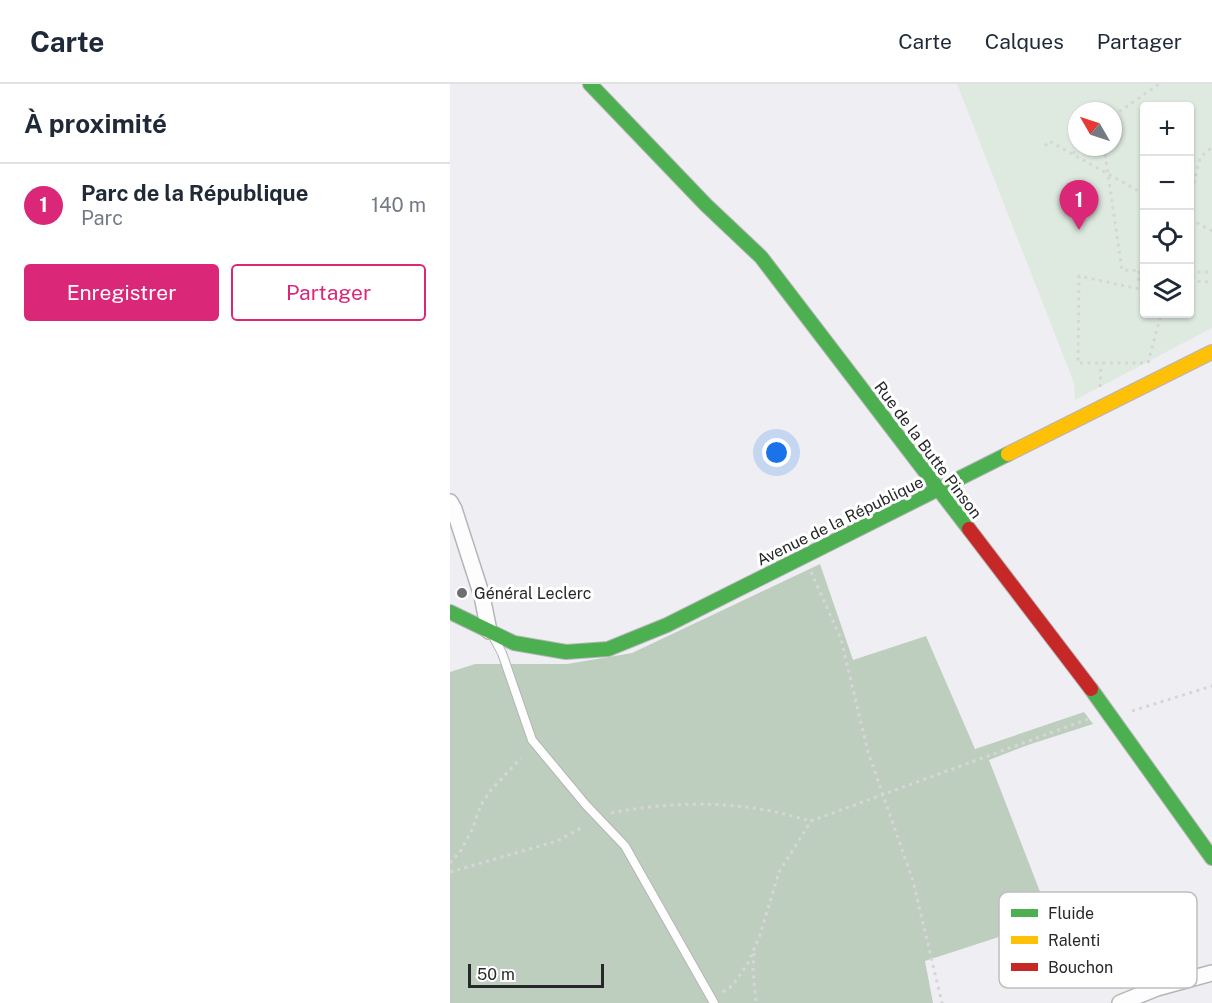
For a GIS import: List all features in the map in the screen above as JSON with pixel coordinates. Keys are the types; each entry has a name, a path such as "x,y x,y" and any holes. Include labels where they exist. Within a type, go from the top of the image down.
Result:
{"street":[{"name":"Rue de la Butte Pinson","path":"590,84 760,257 1111,715 1212,858"},
{"name":"Avenue de la République","path":"450,612 514,643 566,652 608,649 667,625 1212,352"},
{"path":"450,502 454,508 482,596 489,631"},
{"path":"1197,978 1212,974"},
{"path":"1120,1003 1157,988"}],"lane":[{"path":"489,631 502,654 532,740 625,846 713,1001"}],"path":[{"path":"1122,110 1159,84"},
{"path":"1045,146 1049,141 1068,152"},
{"path":"1194,182 1200,158 1212,147"},
{"path":"1076,156 1140,192"},
{"path":"1105,156 1122,270 1139,271 1138,279 1140,280"},
{"path":"1194,221 1212,231"},
{"path":"1194,272 1212,272"},
{"path":"1140,289 1079,276 1078,363 1148,363"},
{"path":"1194,281 1212,282"},
{"path":"1147,369 1160,318"},
{"path":"1100,392 1101,364"},
{"path":"804,557 841,639 868,752 913,881 942,1003"},
{"path":"597,816 667,805 723,805 766,810 811,821 1111,715 1212,686"},
{"path":"450,862 460,852 472,830 481,805 491,790 521,758"},
{"path":"713,1001 734,985 748,963 779,872 811,821"},
{"path":"450,872 557,841 582,826"},
{"path":"754,948 756,1003"}],"shaded area":[{"path":"957,84 1212,84 1212,328 1075,400 1074,383"}],"green space":[{"path":"820,564 853,660 926,636 975,749 1084,712 1093,724 989,760 1040,892 999,892 999,937 925,961 933,1003 450,1003 450,672 475,664 567,664 632,653"}],"traffic: fast":[{"path":"590,84 706,205 761,257 969,529"},
{"path":"450,612 514,643 566,652 608,649 667,625 1008,454"},
{"path":"1091,689 1212,858"}],"traffic: slow":[{"path":"1008,454 1212,352"}],"traffic: jam":[{"path":"969,529 1091,689"}],"place":[{"name":"Parc de la République","path":"1079,230"},
{"name":"Général Leclerc","path":"462,593"}]}
